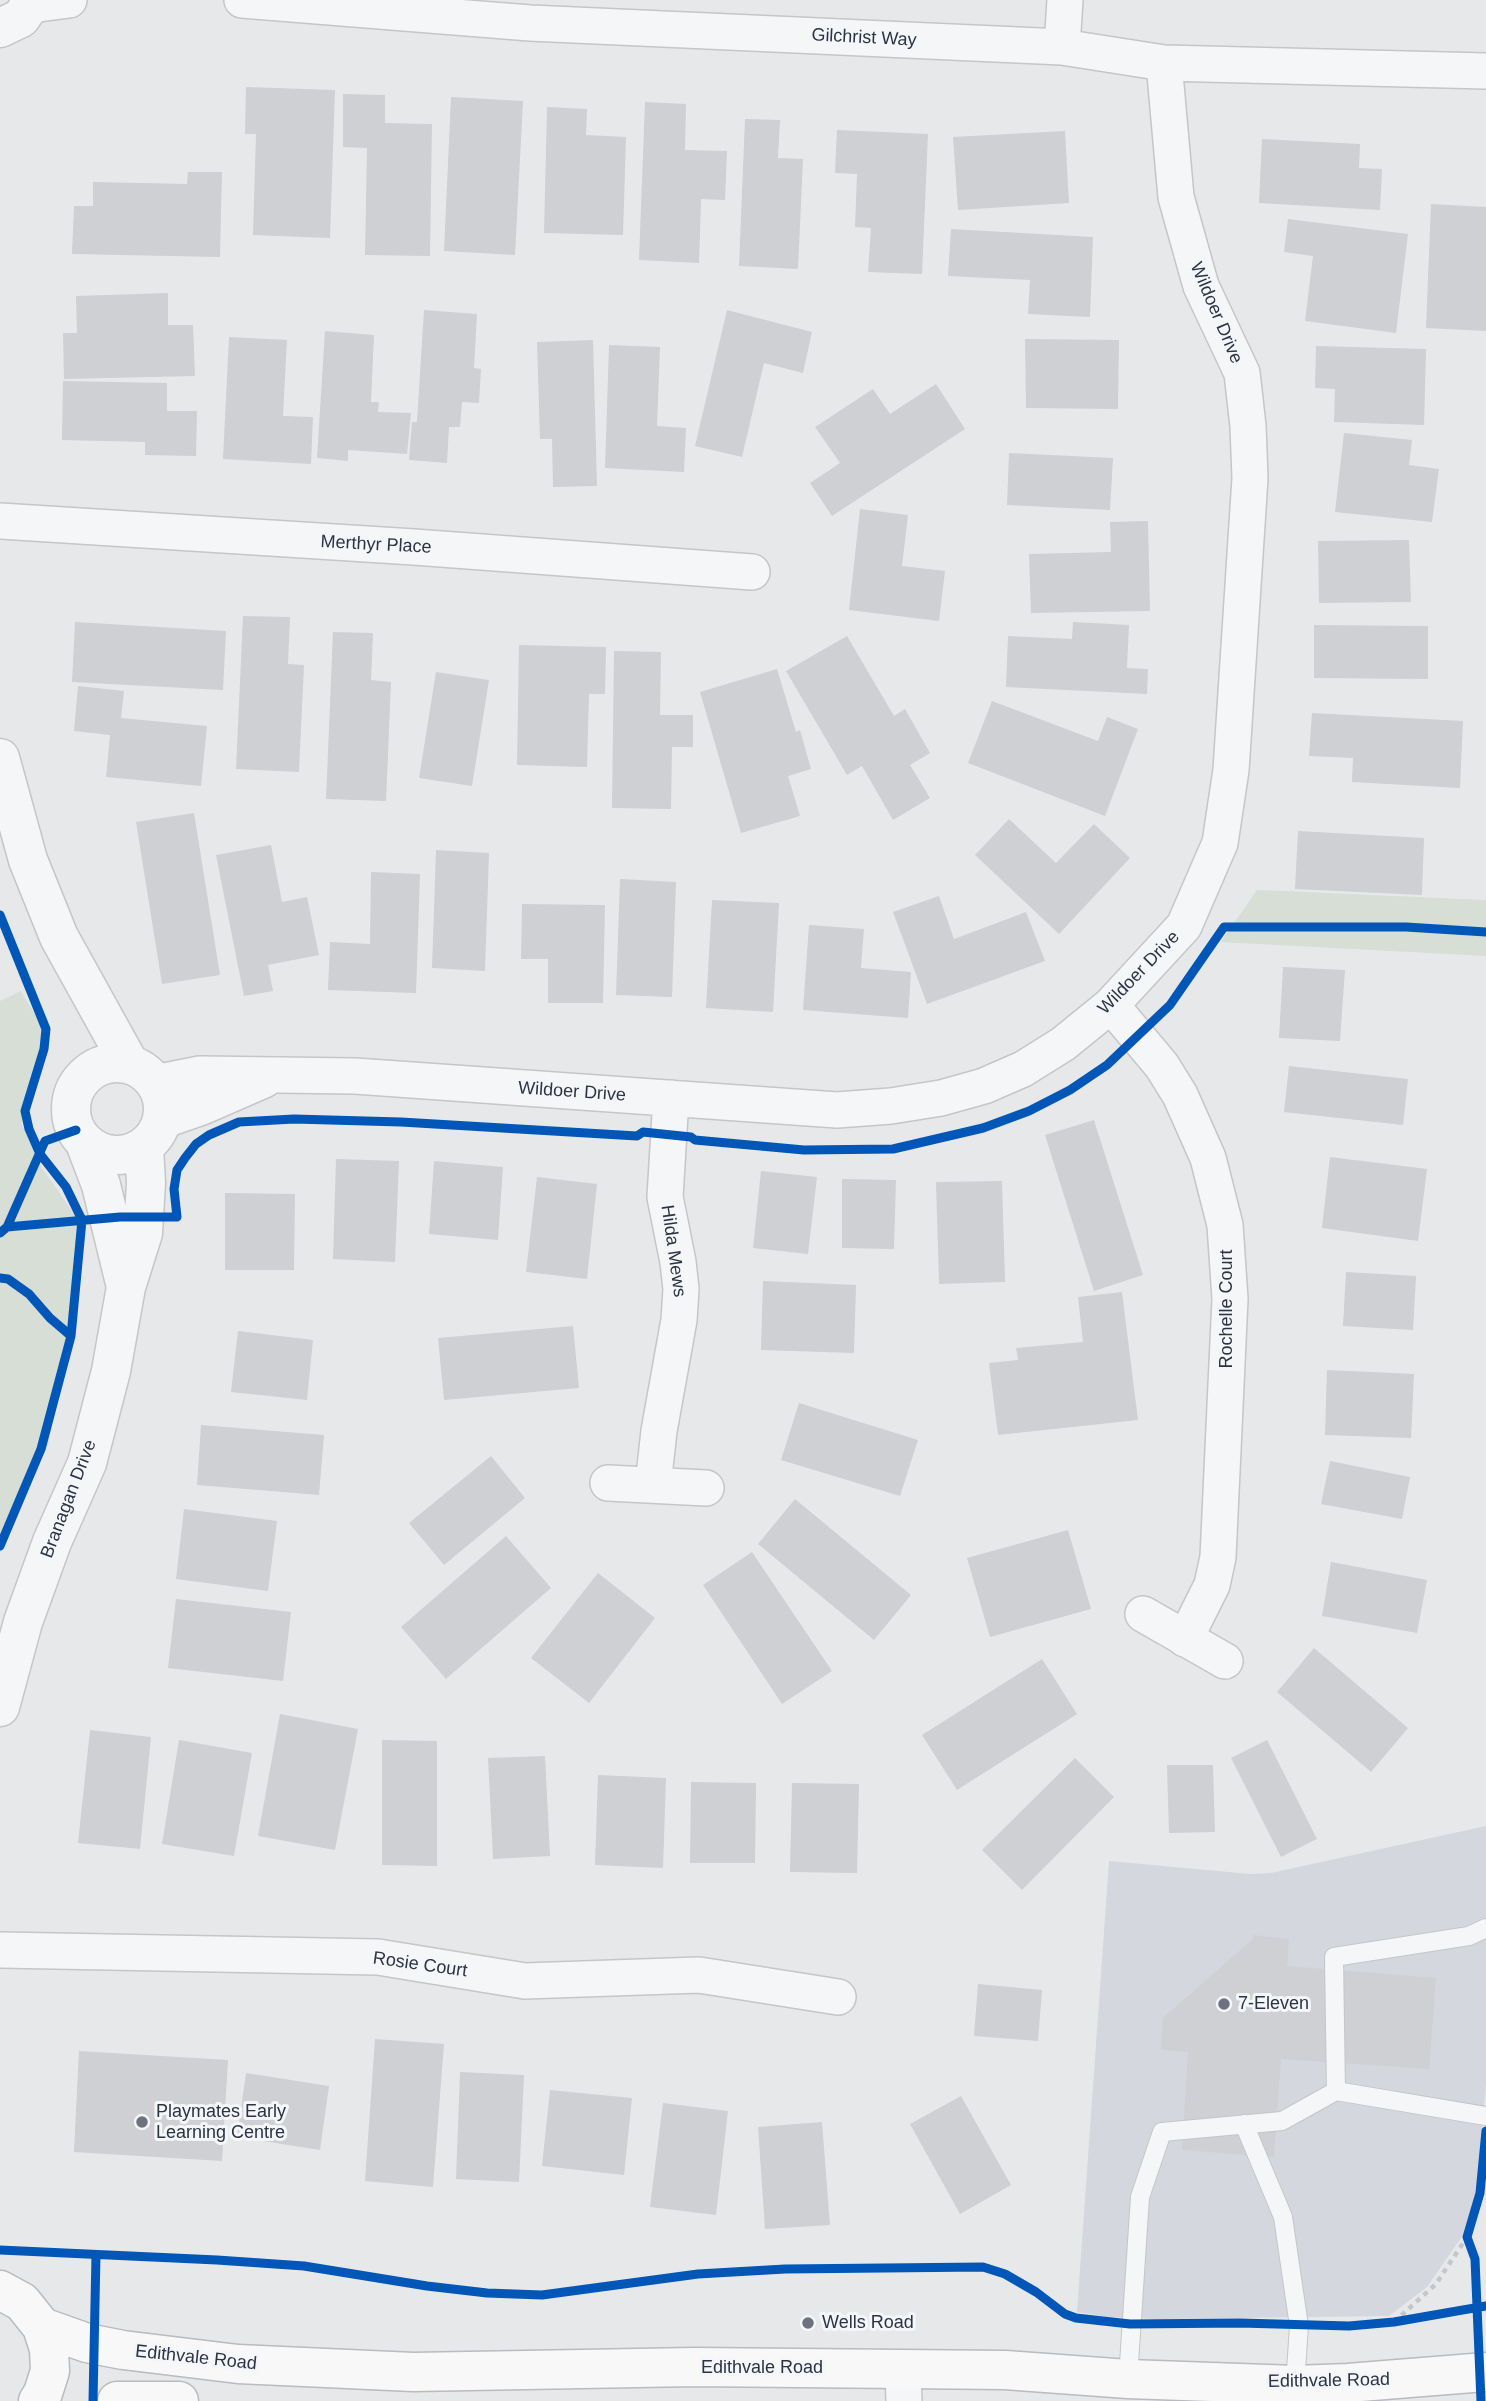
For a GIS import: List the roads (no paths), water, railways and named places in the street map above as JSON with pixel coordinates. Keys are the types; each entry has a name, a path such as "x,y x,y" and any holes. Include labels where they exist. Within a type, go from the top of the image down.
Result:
{"highway":[{"path":"3,2283 33,2314 42,2327 49,2349 50,2371 38,2401"},
{"name":"Edithvale Road","path":"42,2327 87,2343 123,2350 238,2364 327,2369 458,2372 694,2367 904,2385 1005,2370 1128,2379 1295,2385 1486,2372"},
{"path":"117,2401 179,2401"}],"street":[{"path":"14,23 69,0"},
{"name":"Gilchrist Way","path":"242,0 530,11 1062,47 1164,63 1486,71"},
{"path":"1062,47 1065,0"},
{"name":"Wildoer Drive","path":"127,1072 355,1076 837,1110 891,1106 941,1098 984,1086 1023,1069 1063,1044 1111,1005 1184,926 1220,843 1231,770 1250,478 1242,373 1201,286 1176,197 1164,63"},
{"name":"Merthyr Place","path":"0,521 752,572"},
{"path":"0,758 27,860 60,937 127,1072 161,1095 163,1108 153,1134 130,1153 114,1155 99,1152 85,1143 73,1124 71,1102 75,1089 83,1077 127,1072"},
{"name":"Rochelle Court","path":"1111,1005 1146,1046 1180,1095 1208,1158 1225,1225 1230,1299 1218,1557 1212,1585 1185,1639"},
{"name":"Wildoer Drive","path":"153,1134 202,1107 274,1076"},
{"name":"Hilda Mews","path":"653,1485 659,1432 679,1320 681,1289 665,1197 671,1098"},
{"name":"Branagan Drive","path":"0,1707 23,1622 52,1542 87,1463 111,1371 126,1287 143,1233 153,1134"},
{"name":"Branagan Drive","path":"85,1143 101,1185 126,1287"},
{"path":"608,1483 706,1488"},
{"path":"1143,1614 1225,1661"},
{"name":"Rosie Court","path":"0,1950 378,1957 525,1981 699,1975 838,1997"}],"lane":[{"path":"1336,2091 1334,1957 1469,1936 1486,1928"},
{"path":"1128,2379 1140,2197 1163,2132 1282,2121 1336,2091 1486,2116"},
{"path":"1244,2124 1283,2217 1299,2326 1295,2385"}],"place":[{"name":"7-Eleven","path":"1224,2004"},
{"name":"Playmates Early Learning Centre","path":"142,2122"},
{"name":"Wells Road","path":"808,2323"}]}
